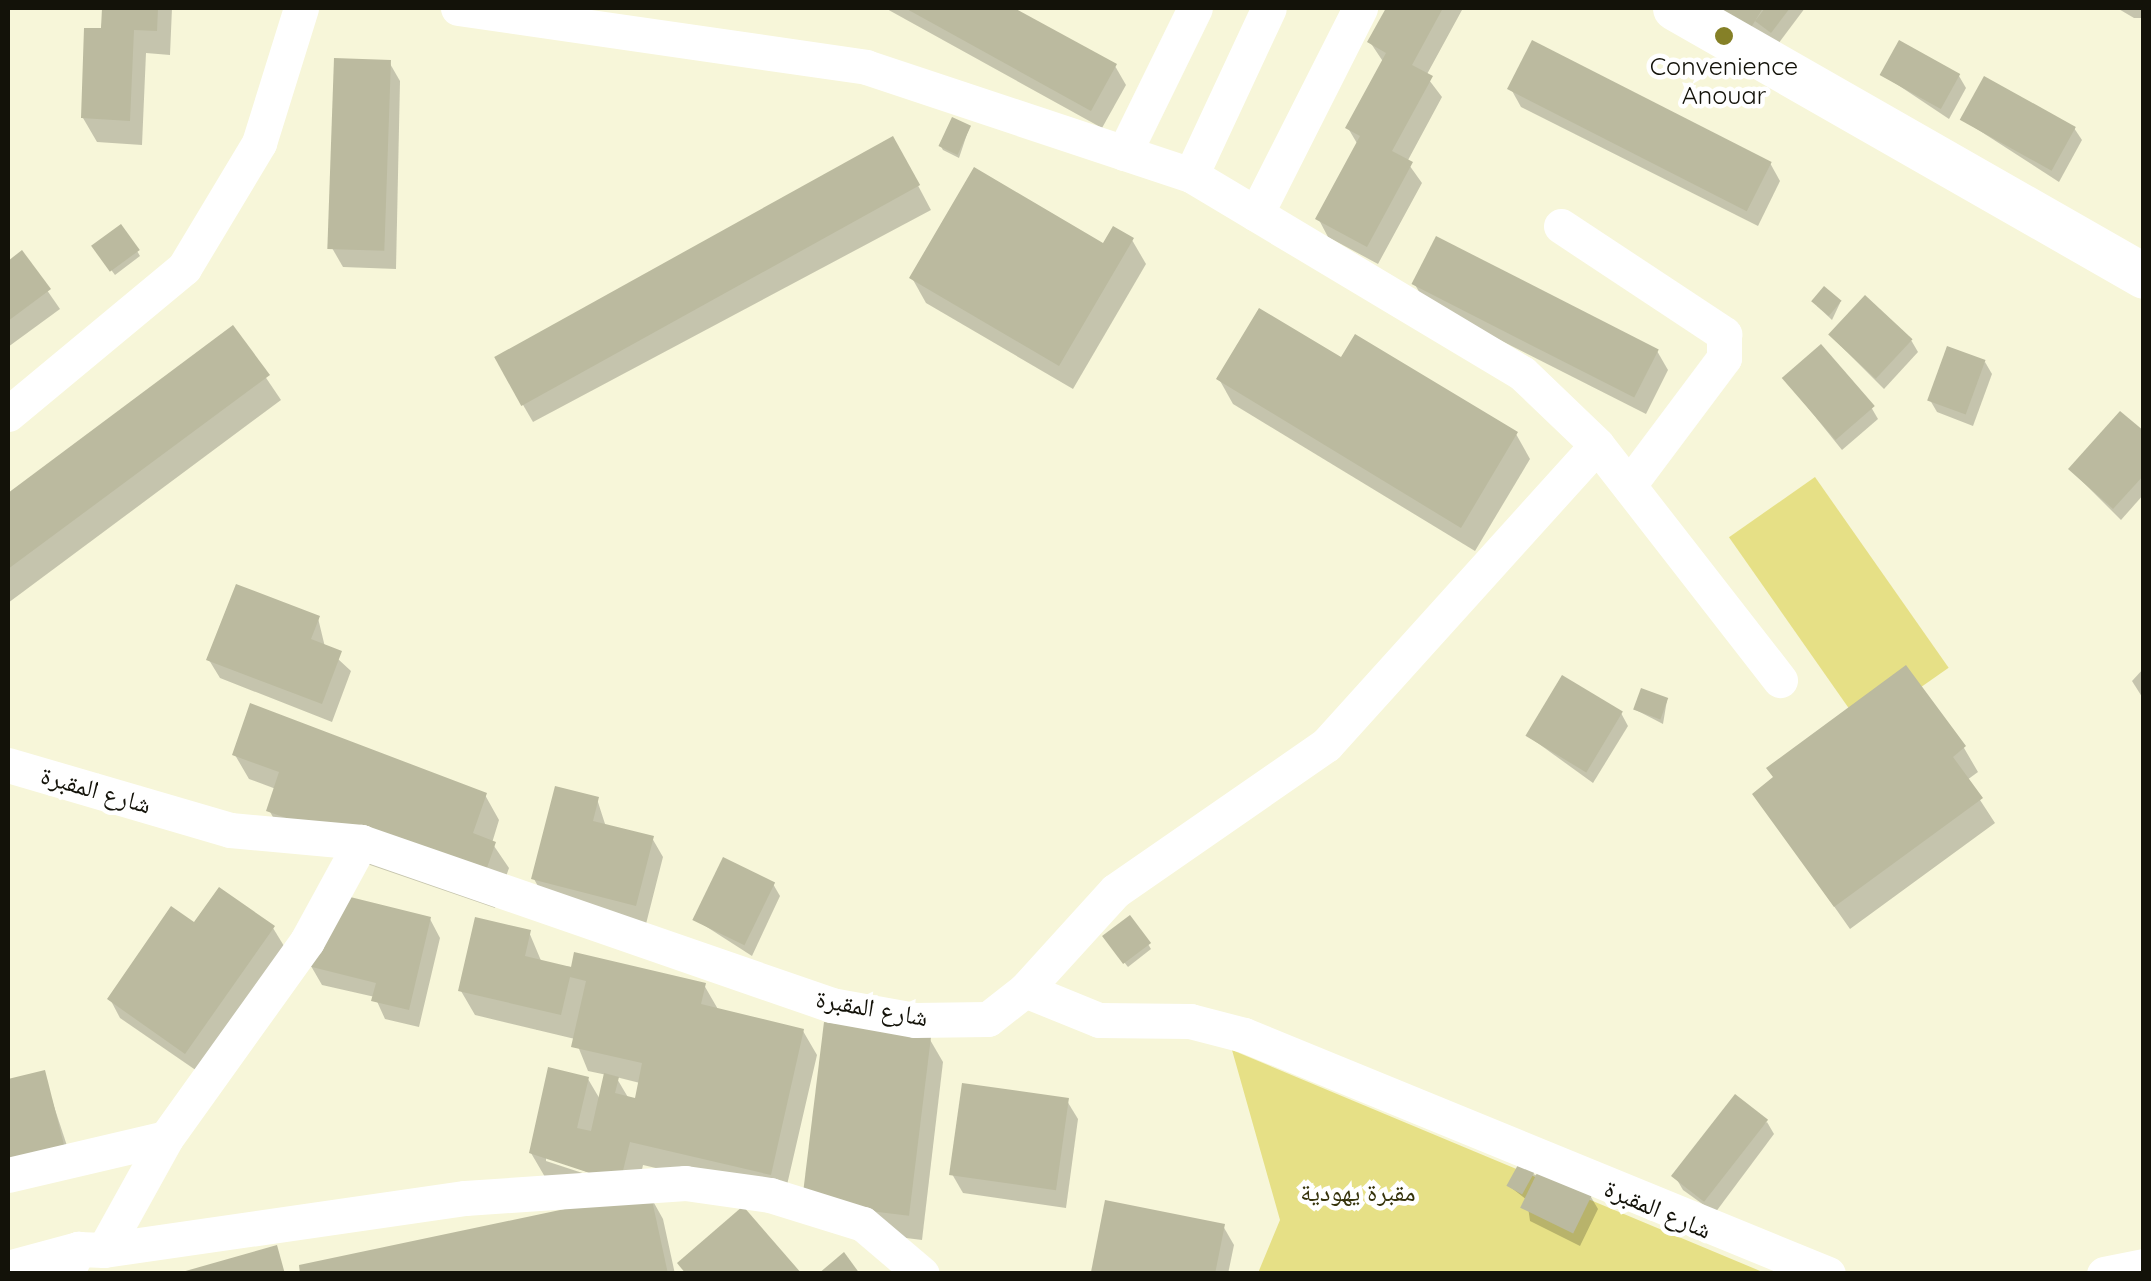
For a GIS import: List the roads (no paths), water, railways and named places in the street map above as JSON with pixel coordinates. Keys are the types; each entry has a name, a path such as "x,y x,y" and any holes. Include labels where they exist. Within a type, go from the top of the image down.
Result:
{"street":[{"path":"8,414 184,268 259,144 301,8"},
{"path":"458,8 866,68 1191,175 1522,373 1597,445 1780,680"},
{"path":"1124,153 1195,8"},
{"path":"1191,175 1268,8"},
{"path":"1256,214 1360,8"},
{"path":"1675,8 2144,276"},
{"path":"1560,226 1724,334 1724,358 1629,485"},
{"path":"1025,990 1074,926 1115,891 1326,745 1597,445"},
{"name":"شارع المقبرة","path":"8,764 230,830 362,842 830,1005 915,1020 988,1018 1025,990 1098,1020 1190,1021 1244,1034 1828,1274"},
{"path":"83,1258 307,941 362,842"},
{"path":"8,1175 166,1138"},
{"path":"8,1268 465,1198 685,1183 770,1195 863,1224 922,1274"},
{"path":"2104,1274 2144,1266"}],"place":[{"name":"Convenience Anouar","path":"1724,36"}],"park label":[{"name":"مقبرة يهودية","path":"1358,1192"}]}
